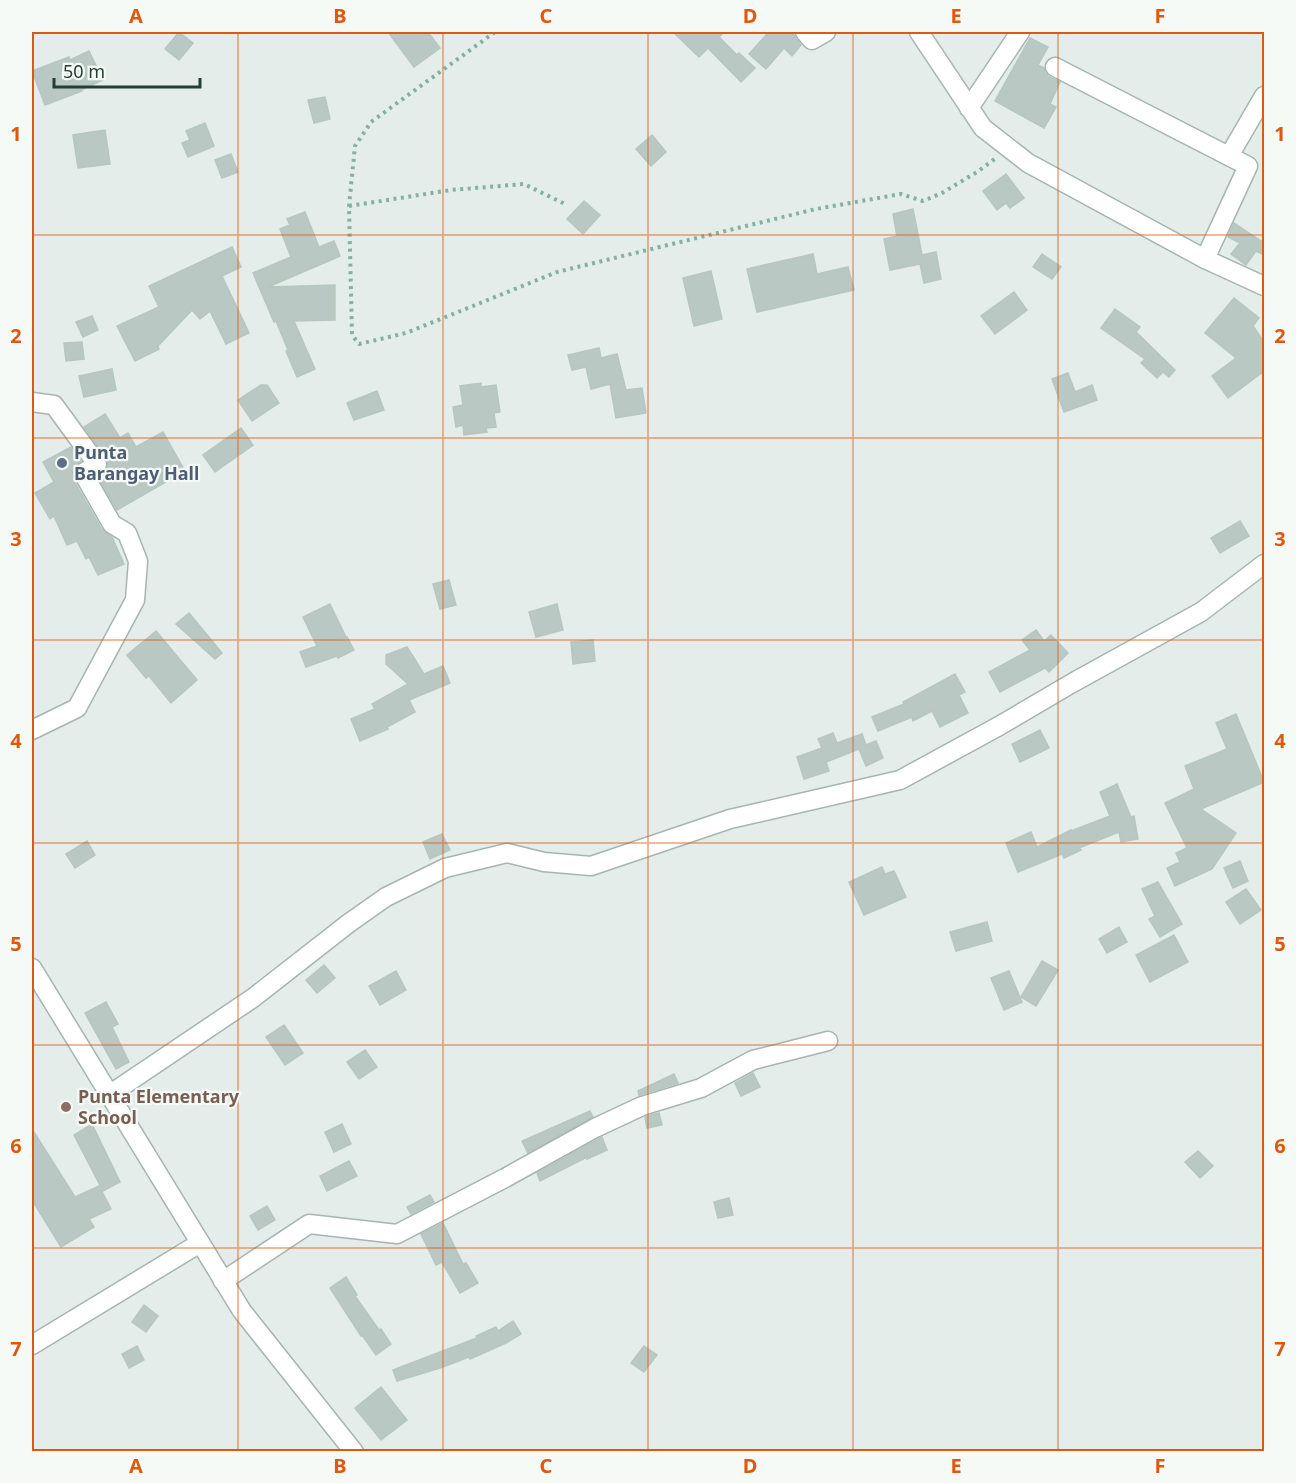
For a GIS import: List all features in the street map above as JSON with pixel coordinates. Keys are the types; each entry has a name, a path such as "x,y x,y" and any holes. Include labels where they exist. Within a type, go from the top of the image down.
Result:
{"street":[{"path":"805,32 813,40 826,32"},
{"path":"919,32 982,128 1028,163 1205,259 1264,286"},
{"path":"969,108 1020,32"},
{"path":"1055,67 1248,166 1205,259"},
{"path":"1229,156 1264,96"},
{"path":"32,402 54,405 97,464 83,473 112,524 127,533 138,561 135,600 78,708 32,730"},
{"path":"109,1095 253,998 386,897 445,868 507,853 544,862 591,866 730,819 900,780 1201,612 1264,564"},
{"path":"32,968 242,1311 354,1452"},
{"path":"223,1281 309,1224 397,1234 595,1128 642,1106 701,1088 753,1060 828,1041"},
{"path":"32,1345 200,1243"}],"path":[{"path":"495,32 371,122 355,146 349,206 352,335 359,344 406,333 568,269 816,209 901,194 923,201 942,193 977,172 1009,148"},
{"path":"349,206 451,189 524,184 567,205"}],"building":[{"path":"179,32 193,43 179,60 165,49"},
{"path":"388,32 428,32 440,48 414,67"},
{"path":"673,32 724,32 719,37 737,55 739,53 755,68 741,82 708,48 699,57"},
{"path":"765,32 794,32 801,45 792,56 784,48 766,69 749,54 767,34"},
{"path":"1030,38 1048,47 1038,65 1044,68 1049,77 1060,82 1050,104 1056,107 1044,128 995,101"},
{"path":"89,51 103,80 45,105 32,71 69,57 70,60"},
{"path":"325,97 330,119 314,123 308,100"},
{"path":"205,123 214,146 188,157 182,143 190,140 186,131"},
{"path":"105,130 110,164 78,168 73,135"},
{"path":"652,135 666,152 651,166 636,149"},
{"path":"231,154 238,172 222,178 215,160"},
{"path":"1006,174 1024,198 1010,208 1006,203 997,210 983,191"},
{"path":"584,201 600,215 583,234 567,219"},
{"path":"913,209 922,255 936,252 941,279 924,283 920,264 890,270 884,239 897,236 893,214"},
{"path":"305,212 319,247 334,241 340,256 268,287 335,285 335,320 294,321 315,369 297,377 276,321 274,322 253,273 291,257 280,229 290,225 287,219"},
{"path":"1234,223 1264,243 1264,255 1256,251 1246,265 1231,254 1240,243 1228,237"},
{"path":"232,247 241,267 222,276 249,333 226,344 210,311 200,319 192,310 158,346 159,349 135,361 117,326 159,307 149,286"},
{"path":"813,254 817,274 848,267 854,290 757,312 747,269"},
{"path":"1042,254 1061,267 1052,279 1033,267"},
{"path":"711,271 722,319 694,326 683,278"},
{"path":"1014,292 1027,310 995,334 981,316"},
{"path":"1234,298 1259,318 1253,326 1264,342 1264,371 1228,398 1212,376 1236,358 1205,333"},
{"path":"1115,309 1140,327 1136,332 1175,370 1169,377 1163,372 1157,378 1141,363 1145,359 1101,328"},
{"path":"92,316 98,330 83,337 76,322"},
{"path":"82,342 84,359 66,361 64,343"},
{"path":"599,348 601,358 617,354 626,390 642,388 646,413 616,418 610,384 591,389 586,367 572,370 568,355"},
{"path":"112,369 116,390 84,397 79,376"},
{"path":"1068,373 1075,392 1092,385 1097,400 1064,412 1052,379"},
{"path":"481,383 481,387 496,385 500,412 494,413 496,427 486,428 487,432 464,435 463,425 456,427 453,407 463,405 460,386"},
{"path":"261,385 267,385 279,403 252,421 238,400"},
{"path":"377,391 384,410 354,420 347,403"},
{"path":"105,414 120,438 128,433 136,447 163,432 185,471 117,510 98,477 107,468 106,458 84,427"},
{"path":"241,428 253,445 215,472 203,455"},
{"path":"71,447 81,461 73,468 73,479 102,530 112,537 124,564 98,575 89,557 86,559 77,541 67,545 54,516 50,519 35,493 54,482 43,462"},
{"path":"1240,521 1249,536 1220,553 1211,538"},
{"path":"449,580 456,605 440,609 433,584"},
{"path":"330,604 354,650 338,658 337,656 306,667 300,652 317,646 303,617"},
{"path":"557,604 563,630 536,637 529,612"},
{"path":"189,613 222,653 215,659 176,624"},
{"path":"1036,630 1044,641 1051,635 1068,653 1049,672 1045,668 1000,692 989,672 1030,650 1022,640"},
{"path":"156,631 197,680 171,703 149,676 146,678 127,655"},
{"path":"593,640 595,661 573,664 571,642"},
{"path":"407,647 424,674 443,666 450,683 409,700 415,712 387,727 388,729 360,741 351,719 375,709 372,704 408,684 386,664 386,655"},
{"path":"955,674 965,692 959,695 968,713 940,727 932,711 913,721 912,717 878,731 872,717 904,704 903,702"},
{"path":"1236,714 1264,782 1201,809 1236,833 1212,869 1175,886 1167,868 1180,862 1176,853 1187,848 1165,803 1194,789 1185,766 1227,749 1216,723"},
{"path":"1040,730 1049,748 1020,762 1012,744"},
{"path":"833,733 837,743 862,734 866,745 876,741 883,758 866,766 859,749 826,762 829,771 804,779 797,757 822,748 818,739"},
{"path":"1117,784 1131,817 1134,816 1138,839 1121,842 1119,832 1079,848 1081,850 1064,858 1062,854 1018,872 1006,843 1031,832 1037,847 1071,830 1110,816 1100,792"},
{"path":"442,834 450,850 430,859 423,842"},
{"path":"87,841 95,855 75,868 66,854"},
{"path":"1240,861 1248,881 1233,888 1224,868"},
{"path":"882,867 885,874 894,871 906,897 864,915 849,882"},
{"path":"1158,882 1182,924 1160,937 1149,919 1155,916 1142,889"},
{"path":"1246,889 1261,910 1240,924 1226,902"},
{"path":"987,922 992,941 956,951 950,932"},
{"path":"1119,927 1127,942 1107,953 1099,939"},
{"path":"1174,935 1188,962 1150,982 1136,955"},
{"path":"1042,961 1058,970 1036,1006 1021,997"},
{"path":"324,965 335,978 317,993 306,980"},
{"path":"396,971 406,990 380,1005 369,986"},
{"path":"1009,971 1022,1002 1004,1010 991,978"},
{"path":"106,1002 118,1024 112,1027 129,1062 116,1069 85,1013"},
{"path":"284,1025 303,1053 285,1065 266,1037"},
{"path":"365,1050 377,1067 359,1079 347,1062"},
{"path":"753,1073 760,1087 741,1096 735,1083"},
{"path":"674,1074 678,1083 639,1095 638,1091"},
{"path":"590,1111 593,1117 528,1153 522,1141"},
{"path":"659,1113 662,1125 647,1128 645,1117"},
{"path":"92,1124 120,1182 103,1191 74,1135"},
{"path":"342,1124 351,1144 334,1152 325,1132"},
{"path":"32,1129 75,1197 99,1186 111,1209 89,1219 94,1227 61,1247 32,1200"},
{"path":"602,1137 607,1150 587,1159 587,1157 540,1181 537,1173"},
{"path":"1198,1151 1213,1166 1200,1178 1185,1162"},
{"path":"349,1161 357,1176 327,1191 320,1176"},
{"path":"430,1195 434,1202 411,1214 407,1207"},
{"path":"729,1198 733,1215 718,1218 714,1202"},
{"path":"267,1206 275,1220 258,1230 250,1216"},
{"path":"443,1223 463,1264 466,1263 478,1283 460,1293 442,1262 436,1265 421,1234"},
{"path":"346,1277 357,1295 355,1296 391,1344 376,1355 330,1288"},
{"path":"144,1305 158,1316 146,1332 132,1322"},
{"path":"513,1321 521,1334 506,1343 470,1359 469,1357 397,1381 393,1370 477,1338 476,1336 496,1327 498,1331"},
{"path":"137,1346 144,1360 129,1368 122,1354"},
{"path":"644,1346 657,1355 644,1372 631,1363"},
{"path":"381,1387 407,1420 381,1440 355,1408"}],"place":[{"name":"Punta Barangay Hall","path":"62,463"},
{"name":"Punta Elementary School","path":"66,1107"}]}
